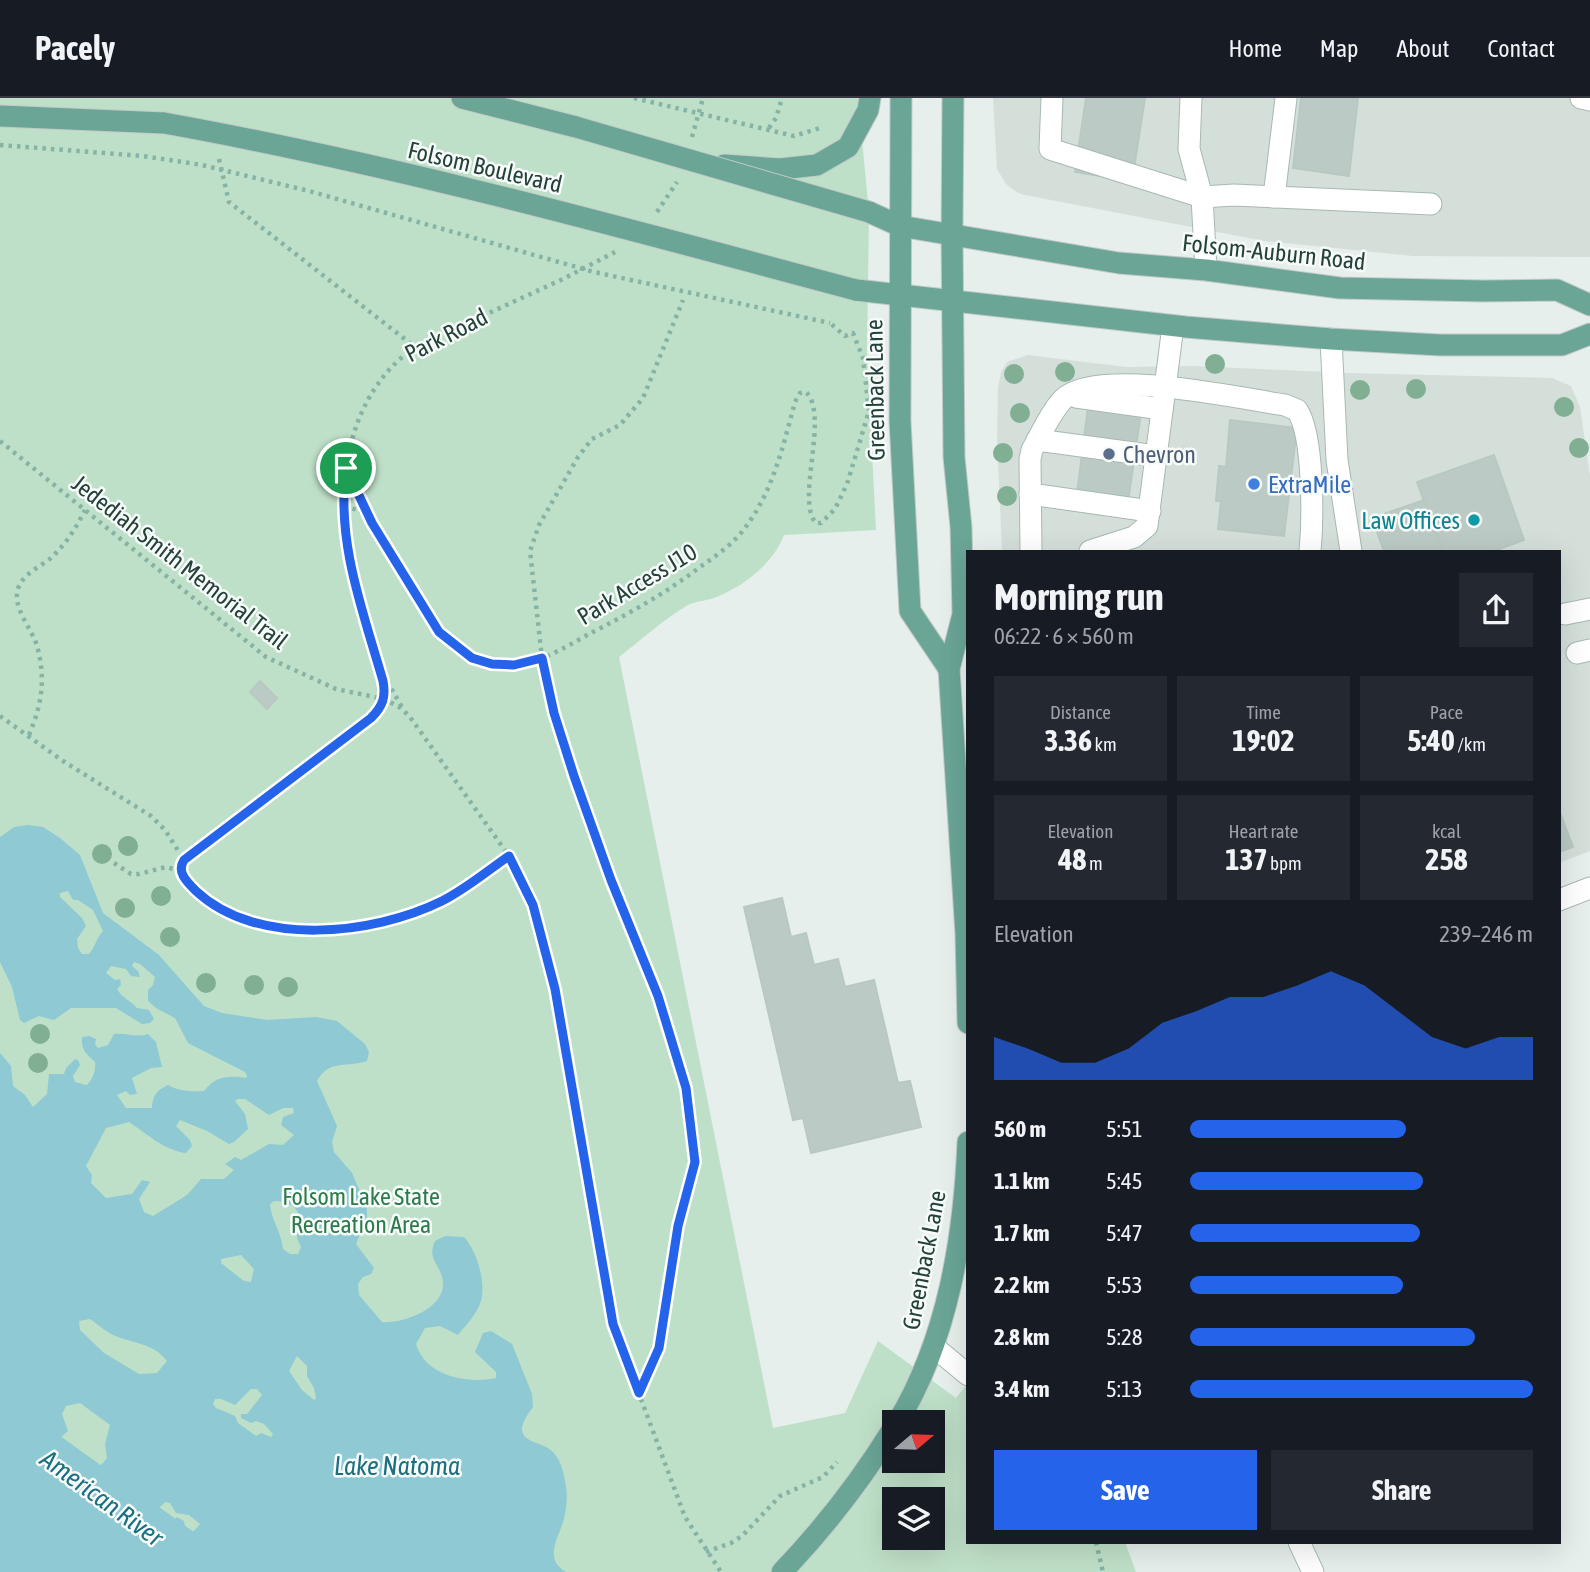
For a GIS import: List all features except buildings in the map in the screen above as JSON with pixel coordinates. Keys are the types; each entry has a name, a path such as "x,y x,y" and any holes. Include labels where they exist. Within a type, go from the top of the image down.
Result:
{"main road":[{"path":"462,98 706,164 869,212 900,226 952,235"},
{"path":"706,164 780,169 817,165 848,147 868,110 870,98"},
{"name":"Greenback Lane","path":"901,98 900,421 910,611 949,669"},
{"path":"953,98 954,457 965,575 964,614 949,669 966,934"},
{"name":"Folsom Boulevard","path":"0,116 164,123 229,135 501,196 856,290 952,300"},
{"name":"Folsom-Auburn Road","path":"952,235 1119,263 1339,288 1557,290 1590,305"},
{"path":"952,300 1173,326 1440,345 1562,345 1590,334"},
{"name":"Greenback Lane","path":"905,1410 933,1346 947,1298 959,1242 966,1180"},
{"path":"786,1567 838,1507 882,1447"}],"street":[{"path":"1052,98 1050,149 1202,197 1234,195 1431,204"},
{"path":"1191,98 1189,149 1202,197 1206,271"},
{"path":"1274,197 1286,98"},
{"path":"1581,98 1590,100"},
{"path":"1145,550 1173,326"},
{"path":"1331,339 1338,460 1351,550"},
{"path":"1031,550 1030,459 1037,440 1067,396 1079,391 1115,385 1164,387 1285,405 1297,410 1306,427 1312,504 1310,550"},
{"path":"1067,396 1162,409"},
{"path":"1037,440 1157,456"},
{"path":"1030,494 1149,519"},
{"path":"1093,550 1135,537 1149,519"},
{"path":"1565,614 1590,609"},
{"path":"1561,899 1590,888"},
{"path":"933,1346 966,1373"},
{"path":"1300,1544 1313,1572"}],"path":[{"path":"634,98 794,136 823,127"},
{"path":"691,143 703,98"},
{"path":"769,128 776,118 782,98"},
{"name":"Park Access J10","path":"0,145 143,156 202,165 309,191 594,272 830,323 845,337 853,333 863,358 869,411 847,484 835,509 821,523 816,523 813,519 810,504 814,416 811,397 806,392 800,393 795,402 768,490 757,512 742,532 716,556 665,593 542,658 514,665 492,664 472,658 452,644 439,632 372,523 359,510 344,507"},
{"path":"218,154 229,202 415,346"},
{"path":"652,219 675,186 679,175"},
{"name":"Park Road","path":"384,699 385,692 378,664 352,578 344,507 346,468 354,431 365,406 380,378 415,346 563,279 610,256 618,249"},
{"path":"639,1393 659,1348 678,1226 695,1162 686,1088 658,996 611,880 554,713 542,658 530,551 539,525 578,457 592,439 620,425 643,398 683,299"},
{"name":"Jedediah Smith Memorial Trail","path":"0,441 265,657 336,689 384,699 405,712 509,856 533,905 555,989 613,1324 685,1517 721,1572"},
{"path":"346,468 372,523"},
{"path":"29,735 43,694 42,677 37,645 18,601 18,588 24,578 50,559 68,539 85,510"},
{"path":"378,664 405,712"},
{"path":"384,699 371,718 184,860 180,865 187,883 238,917 302,931 344,928 415,913 445,900 509,856"},
{"path":"0,716 63,761 151,816 165,830 184,860"},
{"path":"114,863 131,874 166,867 181,872"},
{"path":"706,1552 731,1544 780,1496 823,1477 837,1462"},
{"path":"1096,1544 1103,1572"}],"shaded area":[{"path":"993,98 1590,98 1590,257 1413,256 1264,241 1025,195 1006,184 997,169"},
{"path":"1028,355 1126,367 1192,366 1552,378 1571,386 1580,407 1590,476 1590,851 1561,862 1561,550 1002,550 997,440 998,388 1001,372 1007,362"}],"green space":[{"name":"Folsom Lake State Recreation Area","path":"0,98 858,98 869,212 867,353 876,530 784,535 765,565 746,581 714,598 688,605 619,657 773,1428 845,1413 878,1341 956,1398 966,1386 966,1544 1126,1544 1136,1572 0,1572"}],"water":[{"name":"Lake Natoma","path":"14,827 43,827 80,855 103,913 159,955 204,1006 222,1013 267,1020 316,1017 337,1021 365,1044 369,1052 367,1061 333,1067 317,1081 337,1126 332,1142 334,1152 352,1173 367,1208 367,1217 356,1244 374,1268 371,1274 363,1277 358,1284 359,1295 382,1322 401,1320 421,1313 437,1300 442,1292 442,1277 432,1253 435,1241 445,1236 464,1237 469,1243 481,1276 482,1293 477,1310 458,1335 440,1326 425,1328 416,1344 421,1355 438,1371 461,1379 485,1380 496,1378 496,1372 475,1352 483,1333 491,1331 512,1344 532,1394 533,1407 525,1419 523,1434 553,1452 563,1473 567,1491 566,1506 554,1556 566,1572 0,1572 0,1053 11,1066 13,1086 25,1095 33,1107 47,1094 49,1074 64,1074 75,1059 80,1065 73,1076 75,1082 87,1085 89,1083 94,1074 95,1062 85,1051 82,1037 96,1039 98,1048 108,1045 114,1034 148,1034 156,1042 162,1067 151,1068 132,1078 137,1094 130,1095 126,1091 117,1095 126,1108 152,1108 156,1094 168,1085 185,1091 204,1091 222,1078 247,1076 245,1072 188,1043 175,1018 148,1001 148,990 155,977 134,962 132,966 140,977 131,976 126,969 111,966 106,973 115,980 120,979 121,985 117,989 124,997 137,1008 149,1010 154,1019 150,1023 142,1024 116,1008 71,1008 54,1020 39,1016 24,1023 20,1020 12,987 0,962 0,837","holes":["68,891 73,900 78,900 93,910 103,931 89,954 82,954 78,948 77,939 86,926 82,918 60,897 60,893","238,1099 245,1099 269,1115 283,1108 293,1108 294,1113 283,1117 281,1125 294,1135 283,1145 269,1144 241,1160 235,1157 225,1164 234,1170 224,1179 201,1179 187,1195 153,1216 144,1212 139,1199 150,1182 142,1180 132,1194 106,1198 91,1183 92,1175 86,1166 106,1128 129,1122 163,1145 186,1153 192,1146 190,1140 176,1126 180,1120 229,1144 248,1129 245,1114 235,1101","274,1201 287,1203 297,1210 300,1221 297,1237 301,1247 298,1254 290,1254 283,1249 270,1204","241,1255 254,1269 251,1282 244,1281 221,1263 221,1259","90,1319 114,1336 151,1348 167,1361 157,1373 139,1374 104,1353 80,1330 79,1321","297,1356 307,1366 307,1376 316,1398 314,1400 302,1390 289,1371","251,1389 257,1389 262,1395 247,1414 241,1414 241,1418 251,1423 256,1421 264,1424 273,1434 271,1437 261,1433 256,1436 238,1423 235,1416 216,1408 213,1404 215,1399 235,1405","80,1403 110,1425 105,1444 107,1458 88,1476 64,1484 58,1478 52,1442 68,1431 62,1414 66,1406","165,1502 170,1503 176,1513 189,1515 200,1524 190,1535 186,1532 184,1521 177,1517 171,1524 176,1535 174,1539 184,1553 181,1560 173,1566 170,1562 172,1554 169,1551 163,1556 162,1553 162,1543 167,1530 156,1530 152,1523 156,1512"]}],"waterway":[{"name":"American River","path":"0,1425 205,1572"}],"place":[{"name":"Chevron","path":"1109,454"},
{"name":"ExtraMile","path":"1254,484"},
{"name":"Law Offices","path":"1474,520"}],"route":[{"path":"346,468 372,523 439,632 472,658 492,664 514,665 542,658 554,713 574,776 611,880 658,996 686,1088 695,1162 678,1226 659,1348 639,1393 613,1324 555,989 533,905 509,856 445,900 425,909 379,922 302,931 238,917 200,894 187,883 181,872 180,865 184,860 315,762 371,718 382,705 385,692 383,681 352,578 344,507 346,468"}]}
